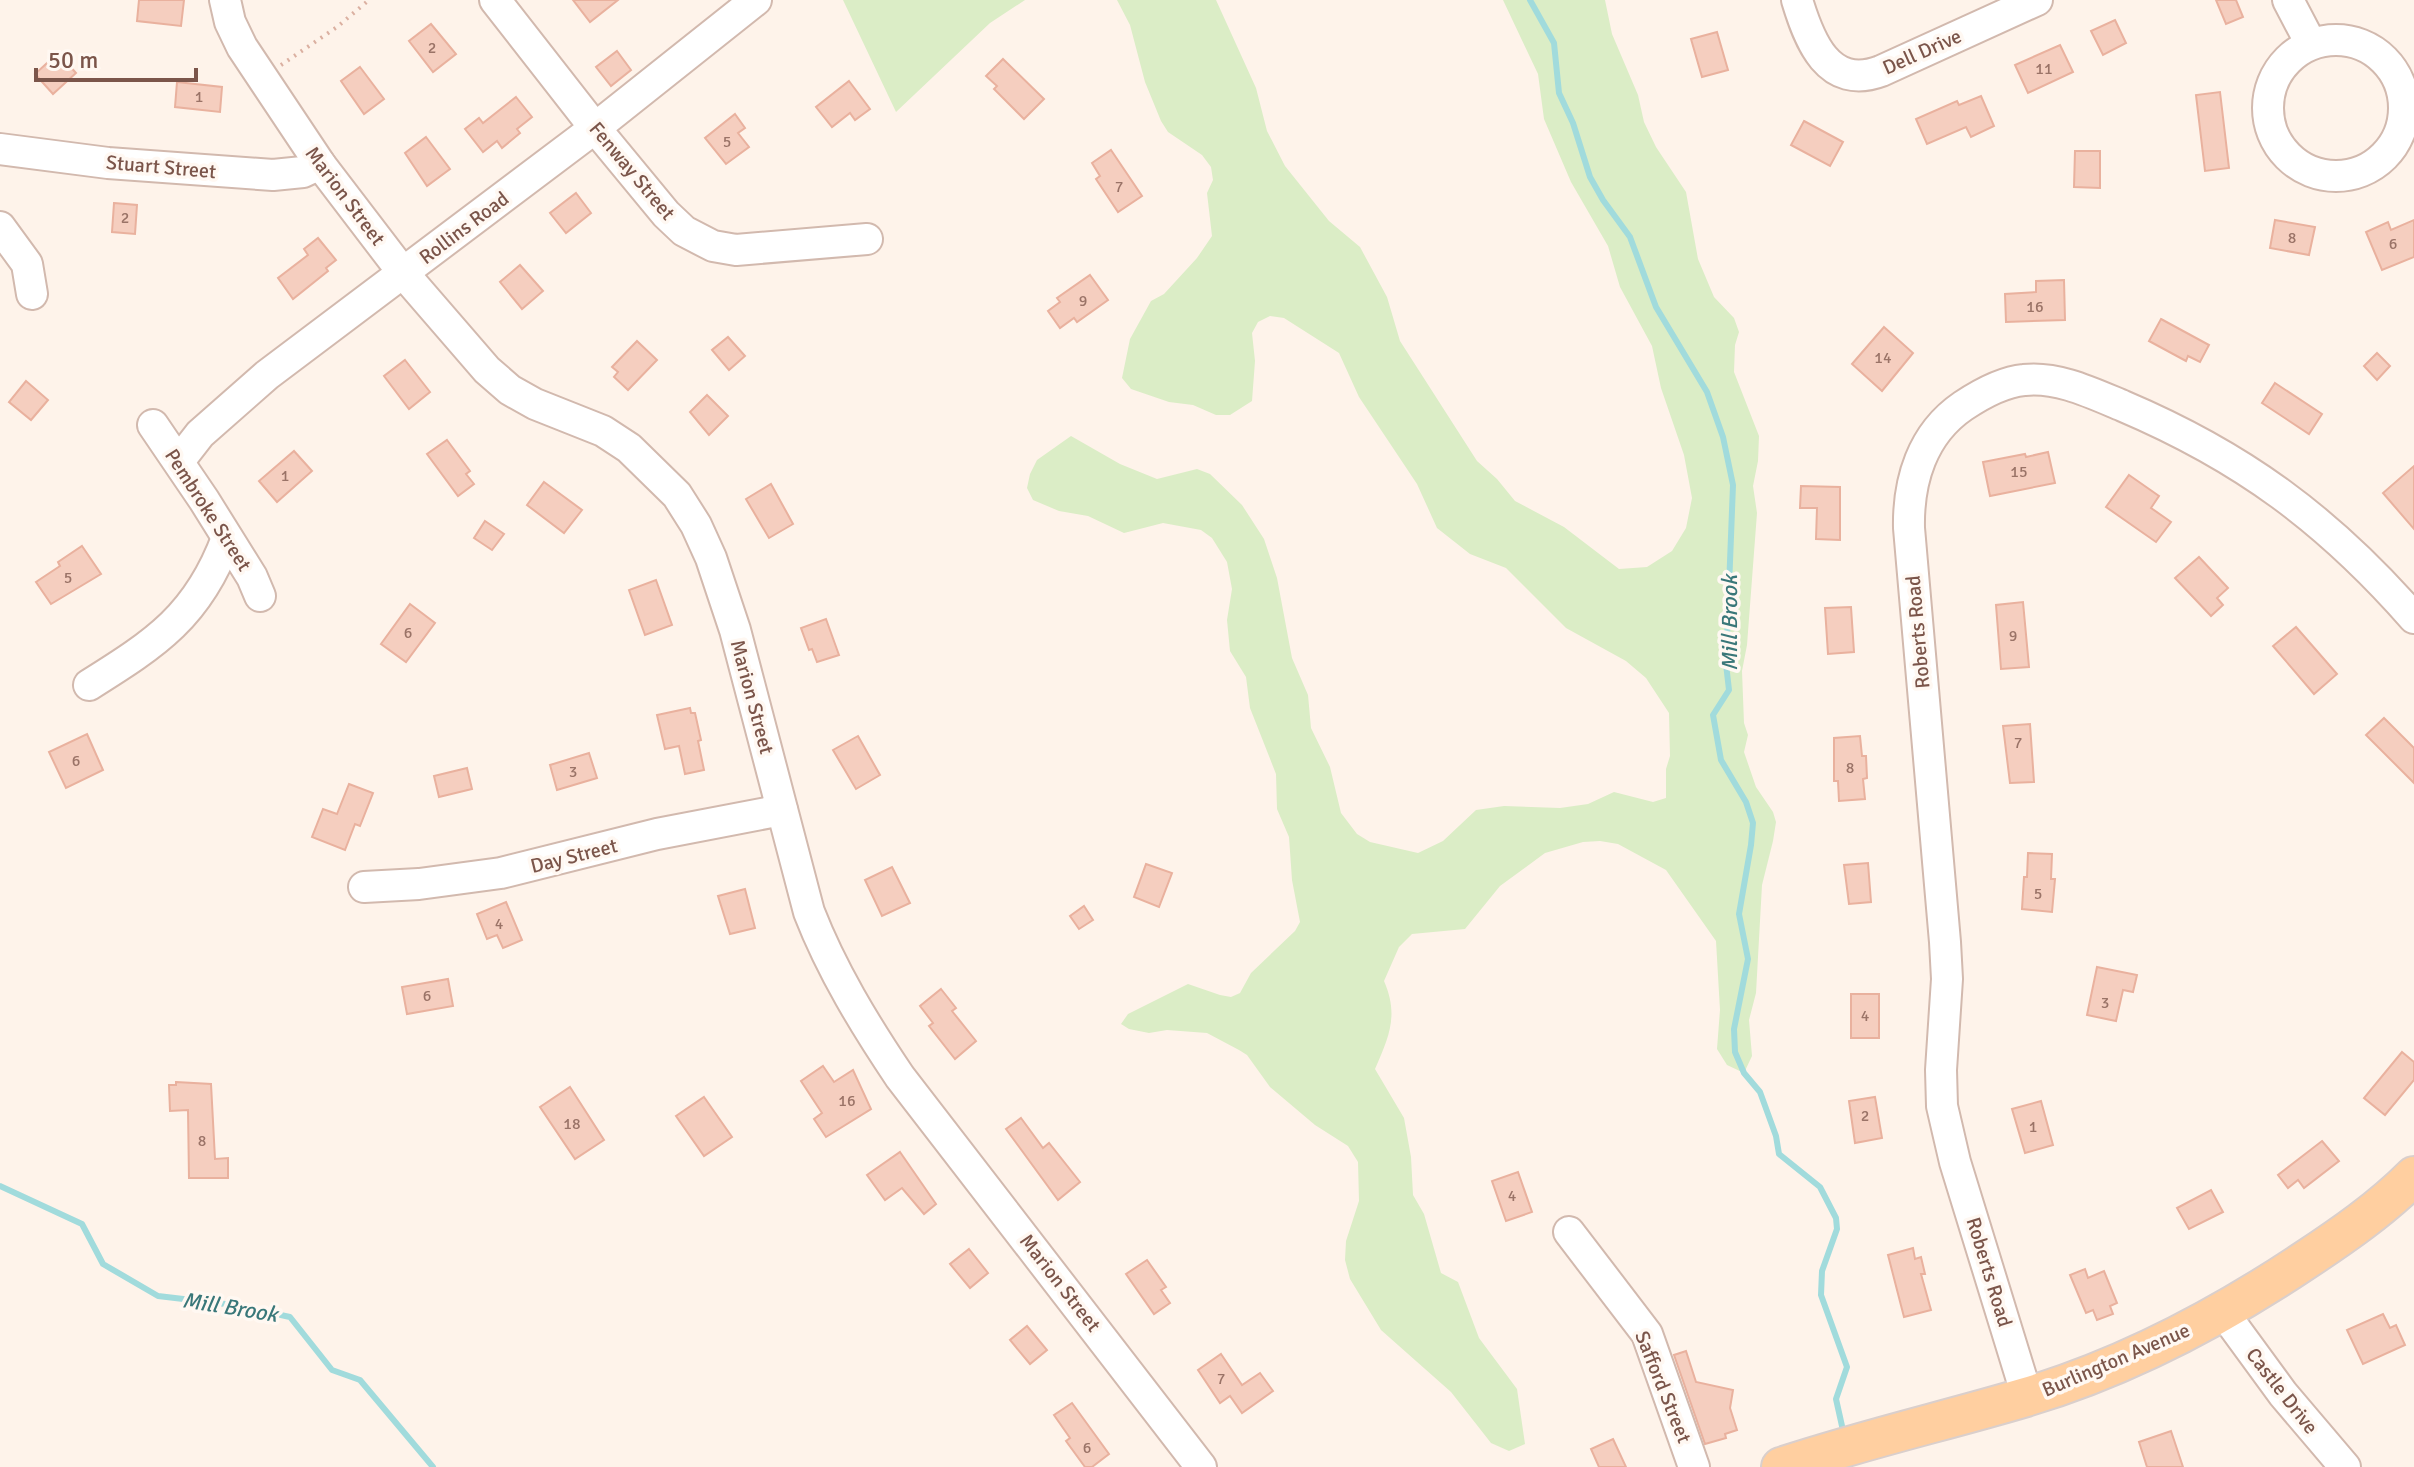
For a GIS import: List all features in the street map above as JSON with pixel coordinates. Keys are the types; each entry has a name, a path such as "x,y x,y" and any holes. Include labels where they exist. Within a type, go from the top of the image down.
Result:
{"main road":[{"name":"Burlington Avenue","path":"1781,1467 2027,1396 2127,1360 2223,1312 2321,1250 2381,1206 2414,1176"}],"street":[{"name":"Marion Street","path":"225,0 230,22 242,47 320,164 404,274 487,370 510,390 535,404 603,431 629,448 677,495 696,525 722,590 812,920 865,1025 900,1077 1201,1467"},
{"name":"Fenway Street","path":"495,0 674,223 693,237 713,246 748,251 867,239"},
{"name":"Rollins Road","path":"179,461 200,434 267,375 595,128 756,0"},
{"name":"Dell Drive","path":"1797,0 1812,43 1824,60 1840,71 1861,75 1881,71 2037,0"},
{"path":"2288,0 2311,44"},
{"path":"2331,40 2362,44 2385,60 2400,82 2405,114 2402,129 2394,145 2379,162 2366,170 2341,177 2315,173 2285,154 2272,132 2268,105 2275,77 2288,60 2311,44 2331,40"},
{"name":"Stuart Street","path":"0,149 108,163 273,175 303,172 320,164"},
{"path":"0,227 27,264 32,294"},
{"name":"Roberts Road","path":"2027,1396 1955,1162 1942,1106 1945,942 1909,528 1910,488 1924,452 1955,411 2004,385 2037,380 2082,389 2182,434 2284,494 2342,542 2414,618"},
{"name":"Pembroke Street","path":"153,425 252,577 260,596"},
{"path":"89,685 155,642 178,620 212,576 227,538"},
{"name":"Day Street","path":"364,887 419,884 501,873 657,834 782,810"},
{"name":"Safford Street","path":"1569,1232 1647,1334 1694,1467"},
{"name":"Castle Drive","path":"2223,1312 2283,1394 2345,1467"}],"path":[{"path":"262,78 337,27 369,0"}],"green space":[{"path":"843,0 1025,0 990,23 896,112"},
{"path":"1117,0 1216,0 1256,88 1267,131 1285,166 1329,221 1360,247 1387,297 1400,341 1477,461 1515,501 1564,527 1619,569 1647,567 1672,551 1686,528 1692,498 1684,455 1661,388 1652,346 1620,287 1608,246 1571,182 1544,119 1538,74 1503,0 1605,0 1612,34 1638,95 1644,122 1656,147 1686,192 1698,259 1714,297 1734,318 1739,332 1734,372 1759,436 1753,486 1757,513 1747,645 1742,671 1744,723 1748,735 1744,752 1756,787 1776,822 1762,885 1756,993 1749,1020 1752,1056 1744,1073 1727,1065 1717,1049 1720,1010 1716,941 1666,870 1618,844 1583,842 1545,853 1500,886 1465,929 1412,934 1399,947 1384,981 1391,1005 1390,1026 1375,1069 1404,1118 1411,1157 1413,1195 1424,1214 1441,1273 1458,1282 1479,1338 1517,1389 1525,1444 1509,1451 1491,1443 1451,1392 1381,1330 1350,1279 1345,1260 1346,1241 1359,1201 1358,1162 1348,1146 1315,1125 1270,1087 1247,1055 1239,1050 1207,1033 1167,1030 1149,1033 1121,1024 1128,1014 1188,984 1231,997 1240,993 1251,973 1295,931 1300,922 1292,880 1289,837 1277,809 1276,774 1250,708 1246,677 1230,651 1227,620 1232,589 1227,562 1212,538 1201,530 1163,523 1124,533 1088,516 1059,511 1033,500 1027,488 1030,474 1037,460 1071,436 1120,464 1157,479 1197,469 1210,474 1242,505 1264,539 1277,578 1292,658 1308,695 1311,728 1330,767 1341,813 1357,834 1370,842 1418,853 1443,841 1476,810 1504,806 1560,808 1588,804 1614,792 1653,802 1666,798 1666,769 1670,756 1669,713 1646,678 1626,661 1566,628 1506,568 1470,554 1437,528 1417,484 1359,397 1339,353 1284,318 1270,316 1258,322 1252,333 1255,361 1252,401 1230,415 1216,415 1193,405 1169,402 1131,389 1122,378 1130,339 1151,301 1164,294 1197,258 1212,236 1207,193 1213,180 1211,167 1202,155 1168,132 1161,121 1145,82 1130,25"}],"building":[{"path":"139,0 184,0 181,26 137,21"},
{"path":"573,0 618,0 590,22"},
{"path":"2216,0 2236,0 2243,17 2226,24"},
{"path":"2115,20 2126,43 2103,55 2091,31"},
{"path":"431,24 456,54 433,72 409,41"},
{"path":"1717,32 1728,70 1702,77 1691,39"},
{"path":"2060,45 2073,72 2028,93 2015,65"},
{"path":"617,51 631,70 611,86 596,67"},
{"path":"58,53 76,73 53,94 35,74"},
{"path":"1003,59 1044,99 1024,119 994,89 997,86 986,76"},
{"path":"360,67 384,99 364,114 341,81"},
{"path":"849,81 870,109 855,120 850,113 832,127 816,107"},
{"path":"177,82 222,87 220,112 175,107"},
{"path":"2220,92 2229,168 2205,171 2196,95"},
{"path":"1981,96 1994,126 1971,137 1966,127 1927,144 1916,119 1957,101 1959,105"},
{"path":"516,97 532,117 517,129 520,133 502,148 497,141 483,152 465,129 479,118 483,123"},
{"path":"735,114 745,128 738,133 749,147 726,164 705,138"},
{"path":"1804,121 1843,142 1830,166 1791,145"},
{"path":"426,137 450,169 427,186 405,153"},
{"path":"1111,150 1142,196 1118,212 1096,179 1100,176 1092,163"},
{"path":"2075,151 2100,151 2100,188 2074,187"},
{"path":"576,193 591,213 566,233 550,213"},
{"path":"114,203 137,205 135,234 112,232"},
{"path":"2275,220 2315,227 2309,255 2270,248"},
{"path":"2414,220 2414,257 2382,270 2366,232 2388,222 2391,230"},
{"path":"318,238 336,260 326,268 328,271 293,299 278,278 308,255 304,249"},
{"path":"520,265 543,291 522,309 500,282"},
{"path":"1090,275 1108,300 1077,322 1074,318 1060,328 1048,311 1060,302 1057,298"},
{"path":"2064,280 2065,320 2006,322 2005,294 2036,292 2036,281"},
{"path":"2161,319 2209,345 2200,362 2188,356 2186,361 2149,341"},
{"path":"1884,327 1913,353 1882,391 1852,364"},
{"path":"728,337 745,356 729,370 712,350"},
{"path":"637,341 657,360 628,390 614,377 618,372 612,367"},
{"path":"2377,353 2390,366 2377,380 2364,366"},
{"path":"405,360 430,392 409,409 384,376"},
{"path":"26,381 48,400 31,420 9,402"},
{"path":"2275,383 2322,414 2309,434 2262,403"},
{"path":"707,395 728,416 709,435 690,412"},
{"path":"447,440 470,471 466,474 474,484 458,496 427,454"},
{"path":"294,451 312,471 277,502 259,481"},
{"path":"2048,452 2055,483 1990,496 1983,462"},
{"path":"2414,466 2414,529 2383,493"},
{"path":"2129,475 2159,496 2151,508 2171,522 2156,542 2106,507"},
{"path":"544,482 582,510 564,533 527,505"},
{"path":"771,484 793,524 769,538 746,499"},
{"path":"1801,486 1840,487 1840,540 1816,539 1817,508 1800,508"},
{"path":"485,521 504,534 492,550 474,538"},
{"path":"82,546 101,574 51,604 36,582"},
{"path":"2199,557 2228,588 2217,598 2223,605 2211,616 2175,578"},
{"path":"656,580 672,625 645,635 629,590"},
{"path":"2023,602 2029,667 2001,669 1996,605"},
{"path":"410,604 435,623 406,662 381,644"},
{"path":"1851,607 1854,652 1828,654 1825,608"},
{"path":"826,619 839,655 817,662 801,628"},
{"path":"2296,627 2337,674 2314,694 2273,646"},
{"path":"690,708 691,713 695,713 704,770 685,774 679,746 665,749 657,715"},
{"path":"2384,718 2414,748 2414,783 2366,735"},
{"path":"2030,724 2034,782 2010,783 2003,726"},
{"path":"87,734 103,770 66,788 49,752"},
{"path":"858,736 880,775 856,789 833,750"},
{"path":"1860,736 1862,756 1866,756 1867,778 1863,779 1865,799 1839,801 1838,781 1834,781 1834,738"},
{"path":"589,753 597,778 557,790 550,765"},
{"path":"467,768 472,789 439,797 434,776"},
{"path":"349,784 373,793 360,826 355,824 345,850 312,837 323,809 337,814"},
{"path":"2028,853 2052,854 2051,879 2055,879 2052,912 2022,909"},
{"path":"1868,863 1871,902 1849,904 1844,865"},
{"path":"1146,864 1172,873 1159,907 1134,897"},
{"path":"892,867 910,903 882,916 865,880"},
{"path":"745,889 755,928 730,934 718,896"},
{"path":"506,902 522,940 503,948 497,935 487,939 477,914"},
{"path":"1084,906 1093,920 1079,929 1070,916"},
{"path":"2097,967 2137,975 2133,992 2123,990 2116,1021 2087,1015"},
{"path":"448,979 453,1006 407,1014 402,987"},
{"path":"941,989 956,1008 952,1011 976,1041 955,1059 929,1026 933,1023 920,1006"},
{"path":"1851,994 1879,994 1879,1038 1851,1038"},
{"path":"2402,1052 2414,1062 2414,1080 2385,1115 2364,1098"},
{"path":"823,1066 834,1082 853,1070 871,1109 826,1137 814,1119 822,1113 801,1081"},
{"path":"176,1082 211,1084 215,1159 228,1158 228,1178 189,1178 188,1110 170,1111 169,1085 176,1085"},
{"path":"570,1087 604,1140 575,1159 540,1107"},
{"path":"704,1097 732,1137 704,1156 676,1116"},
{"path":"1875,1097 1882,1138 1855,1143 1849,1101"},
{"path":"2041,1101 2053,1145 2025,1153 2012,1109"},
{"path":"1021,1118 1043,1148 1049,1143 1080,1182 1058,1200 1006,1129"},
{"path":"2322,1141 2339,1161 2304,1188 2298,1180 2288,1188 2278,1175"},
{"path":"900,1152 936,1204 924,1214 902,1188 885,1200 867,1175"},
{"path":"1518,1172 1532,1212 1506,1221 1492,1181"},
{"path":"2211,1190 2223,1212 2189,1229 2177,1208"},
{"path":"1913,1248 1915,1259 1921,1257 1925,1274 1921,1274 1931,1310 1904,1317 1888,1255"},
{"path":"969,1249 988,1273 970,1288 950,1264"},
{"path":"1147,1260 1166,1287 1161,1290 1170,1303 1154,1314 1126,1274"},
{"path":"2085,1269 2088,1278 2104,1271 2117,1303 2110,1306 2113,1314 2097,1320 2093,1310 2086,1313 2070,1275"},
{"path":"2383,1314 2390,1328 2396,1325 2405,1345 2363,1364 2347,1330"},
{"path":"1027,1326 1047,1350 1030,1364 1010,1340"},
{"path":"1686,1351 1696,1382 1733,1390 1730,1408 1737,1430 1725,1434 1726,1438 1705,1444 1674,1355"},
{"path":"1221,1354 1242,1385 1260,1373 1273,1391 1242,1413 1230,1396 1220,1403 1198,1370"},
{"path":"1072,1403 1109,1454 1092,1467 1085,1467 1066,1441 1070,1438 1054,1415"},
{"path":"2171,1431 2183,1467 2147,1467 2139,1442"},
{"path":"1613,1439 1626,1467 1599,1467 1591,1449"}],"waterway":[{"name":"Mill Brook","path":"1530,0 1554,43 1559,93 1573,123 1590,177 1630,237 1656,307 1707,392 1723,437 1733,485 1726,664 1729,690 1713,715 1721,760 1746,802 1753,823 1739,914 1748,959 1734,1029 1735,1052 1744,1073 1760,1092 1776,1136 1779,1154 1820,1187 1836,1218 1837,1229 1822,1271 1821,1295 1847,1367 1836,1399 1842,1426"},
{"name":"Mill Brook","path":"0,1186 82,1224 103,1264 158,1296 234,1305 290,1317 332,1370 360,1380 433,1467"}]}
